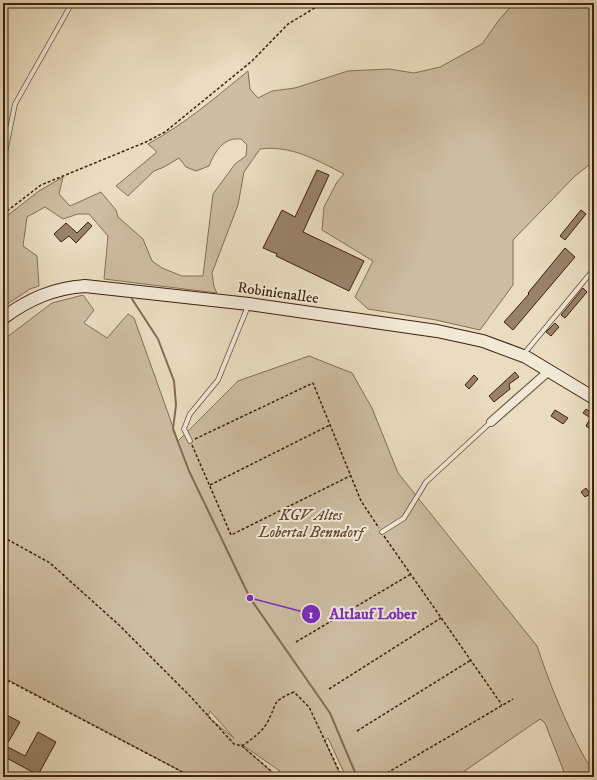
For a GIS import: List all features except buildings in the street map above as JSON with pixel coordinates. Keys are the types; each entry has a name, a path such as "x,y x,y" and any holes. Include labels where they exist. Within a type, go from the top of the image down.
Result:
{"street":[{"name":"Robinienallee","path":"3,318 22,304 45,293 65,288 85,286 249,304 437,331 483,341 523,356 550,370 594,398"},
{"path":"492,422 550,370"}],"lane":[{"path":"3,163 15,104 72,3"},
{"path":"523,356 594,269"},
{"path":"190,441 184,429 190,414 218,380 249,304"},
{"path":"382,532 404,518 426,482 492,422"}],"path":[{"path":"3,214 41,185 146,142 165,132 252,61 288,24 324,3"},
{"path":"350,476 231,535 190,441 313,383 360,501 502,705"},
{"path":"210,486 330,425"},
{"path":"3,537 50,564 119,625 158,666 189,695 234,744 242,746 276,776"},
{"path":"296,642 411,574"},
{"path":"328,689 442,618"},
{"path":"357,731 471,660"},
{"path":"3,678 192,777"},
{"path":"242,746 257,736 267,722 273,705 282,697 294,692 309,707 342,777"},
{"path":"387,773 512,699"}],"green space":[{"path":"514,3 594,3 594,161 575,176 513,240 513,285 480,330 436,320 368,309 355,297 373,261 322,230 324,207 337,182 344,174 314,159 293,151 271,148 260,149 244,172 238,205 212,273 214,287 217,293 104,279 108,236 89,214 78,214 63,219 45,207 27,217 23,246 37,256 39,286 30,289 3,307 3,219 39,191 63,177 59,194 70,206 101,192 116,210 118,217 143,239 152,261 162,268 182,276 203,276 213,194 235,164 246,156 247,145 241,139 230,140 217,150 209,166 196,171 186,167 179,158 154,171 128,196 116,186 157,152 148,144 175,128 248,71 250,89 258,98 272,91 295,88 348,71 389,69 414,73 440,67 482,44 499,20"},
{"name":"KGV Altes Lobertal Benndorf","path":"83,295 94,310 84,323 107,338 128,314 134,318 178,441 238,381 309,356 352,373 372,408 398,473 537,646 564,716 576,742 592,769 594,777 566,777 545,723 540,719 456,777 346,777 328,738 325,741 341,777 192,777 3,677 3,343 7,337 52,303","holes":["210,711 234,738 208,717","241,744 280,771 275,775"]}],"waterway":[{"path":"132,299 158,339 174,381 176,405 173,429 189,471 250,598 330,713 357,777"}],"place":[{"name":"Altlauf Lober","path":"250,598"}]}
